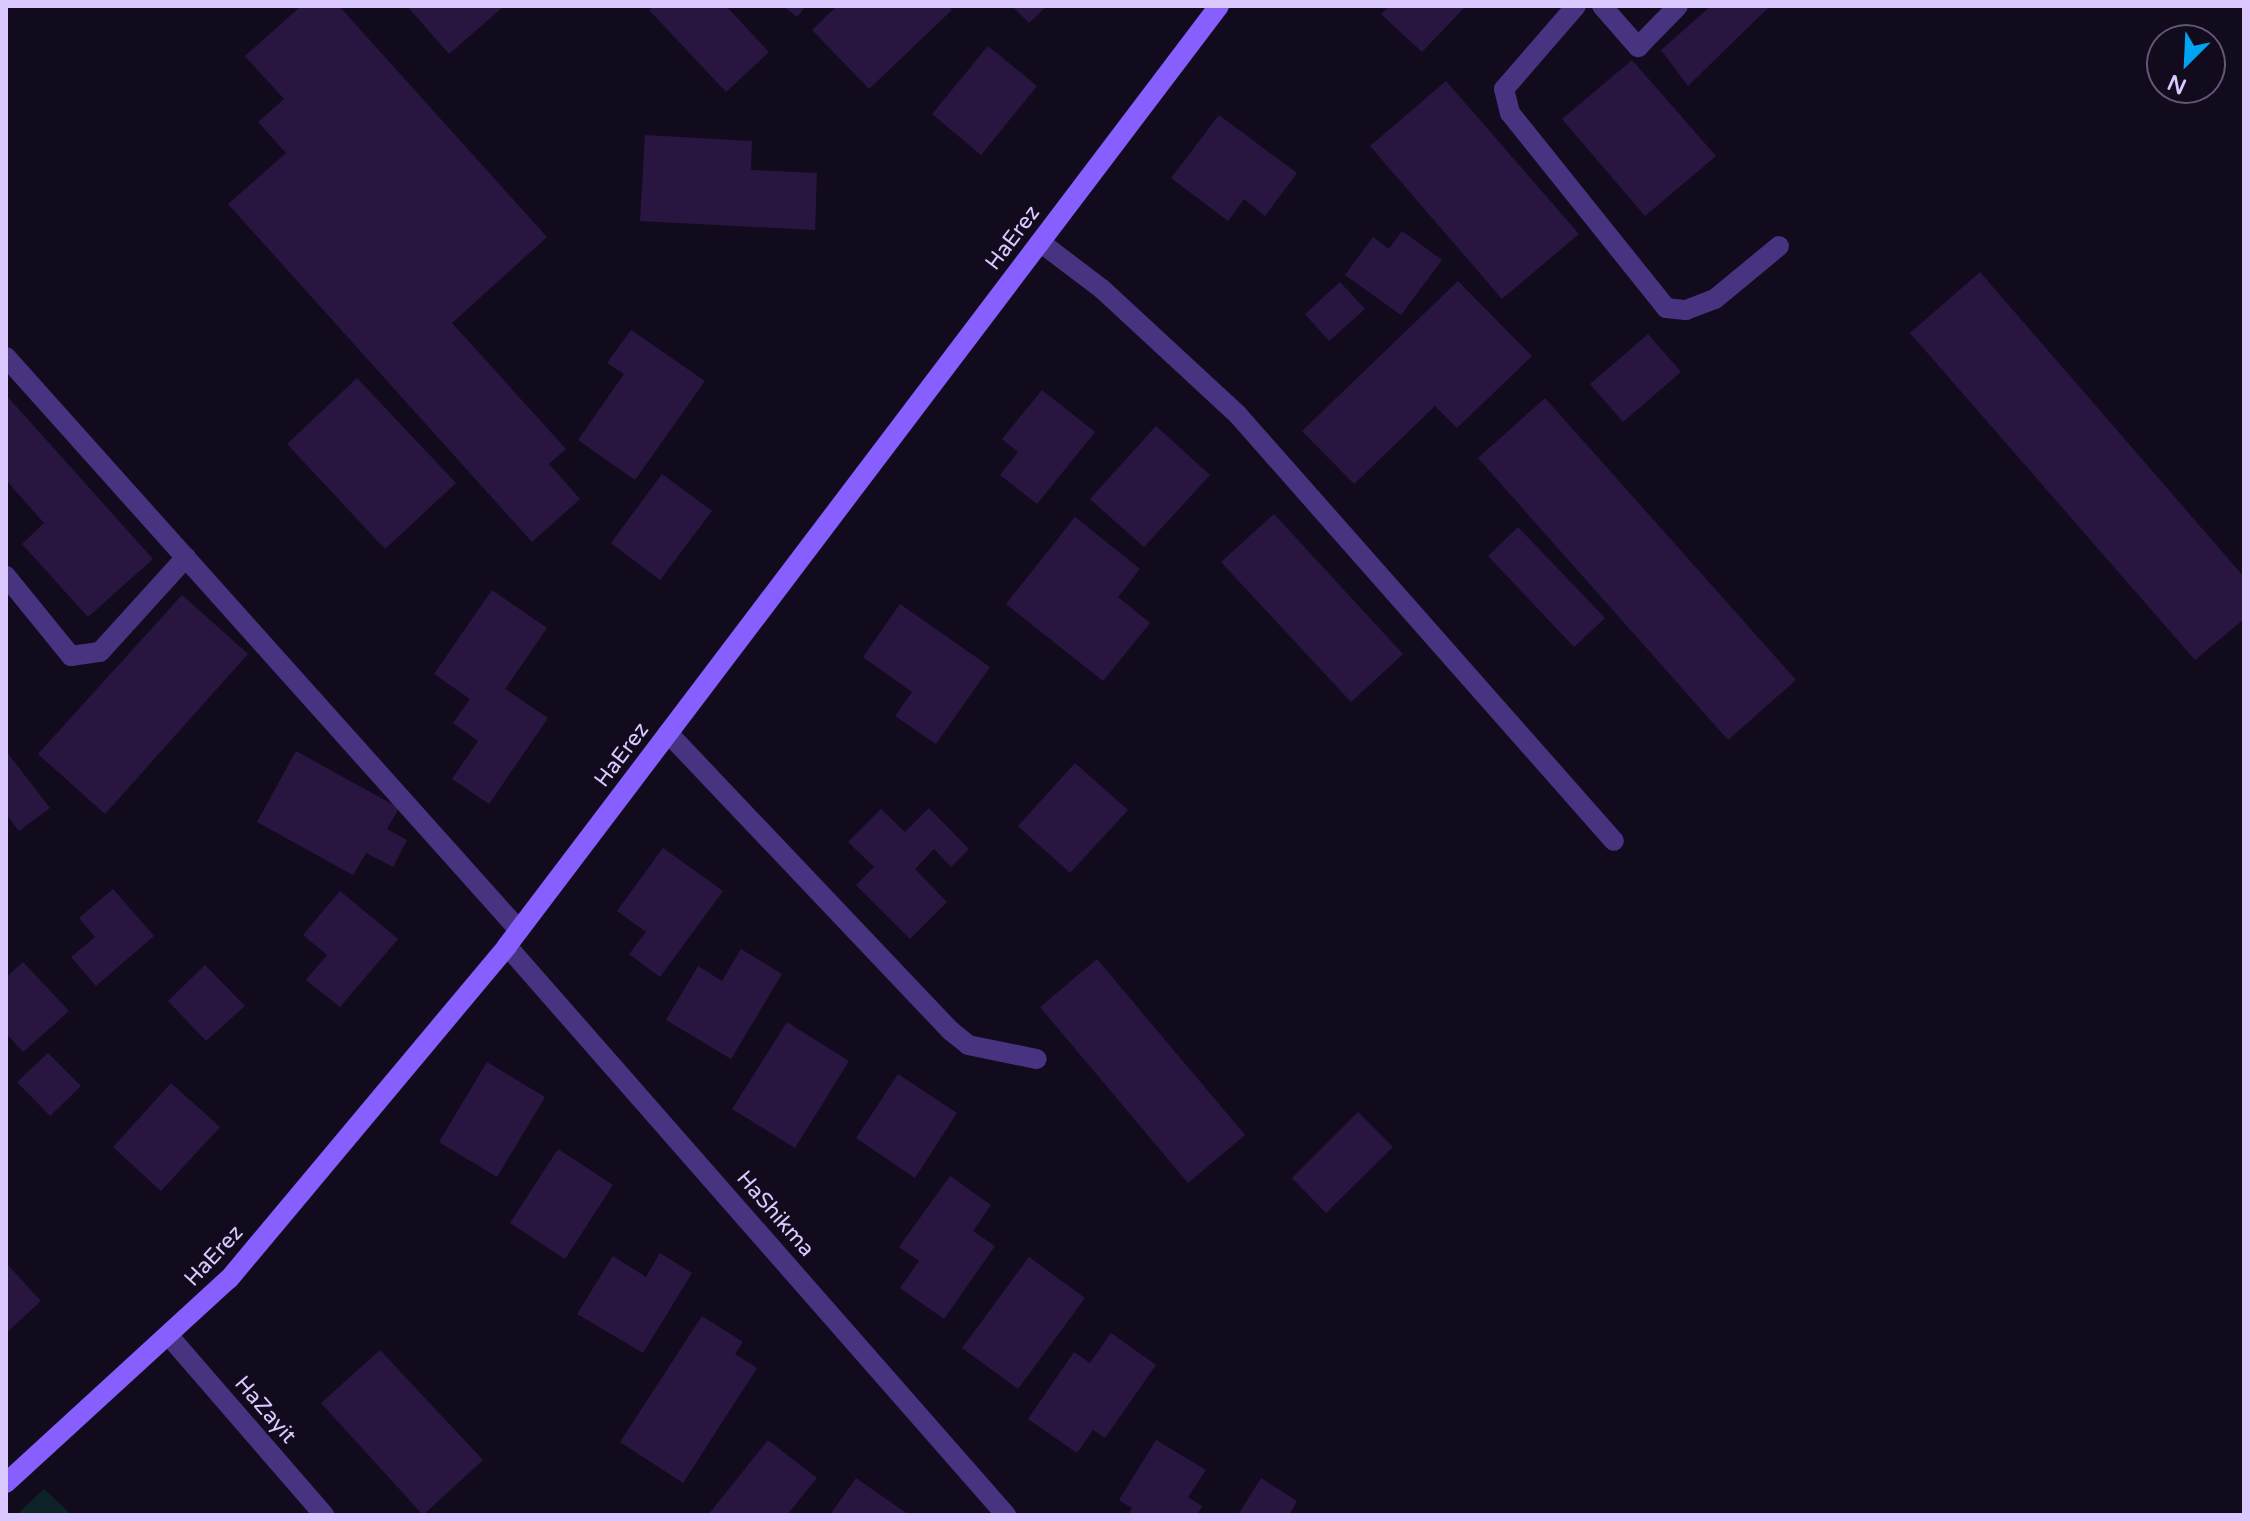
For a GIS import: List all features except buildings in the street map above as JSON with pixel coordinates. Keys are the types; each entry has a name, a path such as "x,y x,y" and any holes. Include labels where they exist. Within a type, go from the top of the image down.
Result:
{"street":[{"name":"HaErez","path":"6,1483 229,1279 513,938 1219,6"},
{"path":"1576,6 1504,89 1510,113 1666,308 1686,310 1715,299 1779,246"},
{"path":"1602,6 1638,47 1678,6"},
{"path":"1040,242 1102,289 1238,415 1614,841"},
{"name":"HaShikma","path":"6,357 186,557 1006,1515"},
{"path":"6,576 71,656 100,652 186,557"},
{"path":"668,733 951,1031 968,1045 1037,1059"},
{"name":"HaZayit","path":"169,1336 324,1515"}],"green space":[{"path":"44,1489 72,1515 16,1515"}]}
